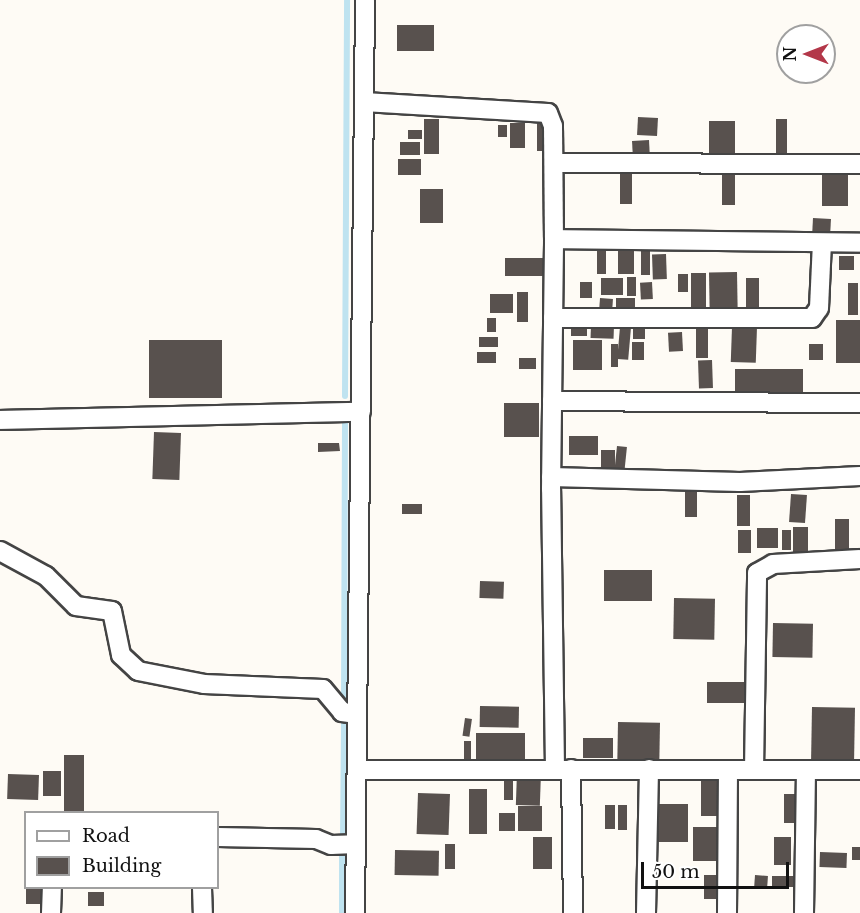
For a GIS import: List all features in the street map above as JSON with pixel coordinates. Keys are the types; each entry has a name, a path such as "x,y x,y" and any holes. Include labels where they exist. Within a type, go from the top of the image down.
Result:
{"street":[{"path":"355,913 365,0"},
{"path":"364,102 543,110 552,118 554,239 551,477 563,769 573,913"},
{"path":"554,163 860,164"},
{"path":"554,239 860,243"},
{"path":"553,318 812,318 819,308 822,243"},
{"path":"552,401 860,402"},
{"path":"0,420 361,412"},
{"path":"551,477 740,482 860,476"},
{"path":"0,550 46,576 76,606 112,612 121,655 138,671 204,684 322,688 342,712 357,714"},
{"path":"754,770 757,573 773,564 860,559"},
{"path":"646,913 649,769"},
{"path":"357,770 860,770"},
{"path":"727,913 728,770"},
{"path":"804,913 806,770"},
{"path":"219,837 316,839 332,845 356,844"},
{"path":"51,913 52,889"},
{"path":"202,889 203,913"}],"building":[{"path":"397,25 434,25 434,51 397,51"},
{"path":"638,117 658,118 657,136 637,135"},
{"path":"424,119 439,119 439,154 424,154"},
{"path":"776,119 787,119 787,156 776,156"},
{"path":"709,121 735,121 735,156 709,156"},
{"path":"510,123 525,123 525,148 510,148"},
{"path":"537,123 550,123 550,151 537,151"},
{"path":"498,125 507,125 507,137 498,137"},
{"path":"408,130 422,130 422,139 408,139"},
{"path":"649,140 650,159 633,160 632,141"},
{"path":"400,142 420,142 420,155 400,155"},
{"path":"398,159 421,159 421,175 398,175"},
{"path":"722,168 735,168 735,205 722,205"},
{"path":"822,171 848,171 848,206 822,206"},
{"path":"620,172 632,172 632,204 620,204"},
{"path":"420,189 443,189 443,223 420,223"},
{"path":"813,218 831,219 830,238 812,237"},
{"path":"618,248 634,248 634,274 618,274"},
{"path":"641,250 650,250 650,275 641,275"},
{"path":"597,251 606,251 606,274 597,274"},
{"path":"652,254 666,254 667,279 653,279"},
{"path":"839,256 854,256 854,270 839,270"},
{"path":"505,258 543,258 543,276 505,276"},
{"path":"709,272 737,272 738,312 710,312"},
{"path":"691,273 706,273 706,310 691,310"},
{"path":"678,274 688,274 688,292 678,292"},
{"path":"627,277 636,277 636,296 627,296"},
{"path":"601,278 623,278 623,295 601,295"},
{"path":"746,278 759,278 759,314 746,314"},
{"path":"580,282 592,282 592,298 580,298"},
{"path":"652,282 653,299 641,300 640,283"},
{"path":"848,283 858,283 858,315 848,315"},
{"path":"517,292 528,292 528,322 517,322"},
{"path":"490,294 513,294 513,313 490,313"},
{"path":"600,298 613,299 612,317 599,316"},
{"path":"616,298 635,298 635,316 616,316"},
{"path":"487,318 496,318 496,332 487,332"},
{"path":"696,319 708,319 708,358 696,358"},
{"path":"836,320 860,320 860,363 836,363"},
{"path":"571,325 587,325 587,336 571,336"},
{"path":"591,325 614,326 614,339 591,338"},
{"path":"633,325 645,325 645,339 633,339"},
{"path":"620,327 631,328 628,360 617,359"},
{"path":"732,327 757,328 756,363 731,362"},
{"path":"682,332 683,351 669,352 668,333"},
{"path":"479,337 498,337 498,347 479,347"},
{"path":"149,340 222,340 222,398 149,398"},
{"path":"573,340 602,340 602,370 573,370"},
{"path":"632,342 644,342 644,360 632,360"},
{"path":"611,344 618,344 618,367 611,367"},
{"path":"809,344 823,344 823,360 809,360"},
{"path":"477,352 496,352 496,363 477,363"},
{"path":"519,358 536,358 536,369 519,369"},
{"path":"698,360 712,360 713,388 699,388"},
{"path":"735,369 803,369 803,396 735,396"},
{"path":"504,403 539,403 539,437 504,437"},
{"path":"154,432 181,433 179,480 152,479"},
{"path":"569,436 598,436 598,455 569,455"},
{"path":"318,443 339,443 340,451 318,452"},
{"path":"617,446 627,447 624,477 614,476"},
{"path":"601,450 615,450 615,472 601,472"},
{"path":"685,484 697,484 697,517 685,517"},
{"path":"791,494 807,495 805,523 789,522"},
{"path":"737,495 750,495 750,526 737,526"},
{"path":"402,504 422,504 422,514 402,514"},
{"path":"835,519 849,519 849,554 835,554"},
{"path":"793,527 808,527 808,557 793,557"},
{"path":"757,528 778,528 778,548 757,548"},
{"path":"738,530 751,530 751,553 738,553"},
{"path":"782,530 791,530 791,550 782,550"},
{"path":"604,570 652,570 652,601 604,601"},
{"path":"480,581 504,582 503,599 479,598"},
{"path":"674,598 715,599 714,640 673,639"},
{"path":"773,623 813,624 812,658 772,657"},
{"path":"707,682 750,682 750,703 707,703"},
{"path":"480,706 519,707 519,728 480,727"},
{"path":"812,707 855,708 854,762 811,761"},
{"path":"465,718 472,719 469,737 462,736"},
{"path":"618,722 660,723 659,764 617,763"},
{"path":"476,733 525,733 525,762 476,762"},
{"path":"583,738 613,738 613,758 583,758"},
{"path":"464,741 471,741 471,761 464,761"},
{"path":"64,755 84,755 84,811 64,811"},
{"path":"43,771 61,771 61,796 43,796"},
{"path":"517,772 541,773 540,806 516,805"},
{"path":"8,774 39,775 38,800 7,799"},
{"path":"504,777 513,777 513,800 504,800"},
{"path":"701,780 718,780 718,816 701,816"},
{"path":"469,789 487,789 487,834 469,834"},
{"path":"418,793 450,794 449,835 417,834"},
{"path":"784,794 799,794 799,823 784,823"},
{"path":"655,804 688,804 688,842 655,842"},
{"path":"605,805 615,805 615,829 605,829"},
{"path":"618,805 627,805 627,830 618,830"},
{"path":"518,806 542,806 542,831 518,831"},
{"path":"499,813 515,813 515,831 499,831"},
{"path":"693,827 722,827 722,861 693,861"},
{"path":"533,837 552,837 552,869 533,869"},
{"path":"774,837 791,837 791,865 774,865"},
{"path":"445,844 455,844 455,869 445,869"},
{"path":"852,847 860,847 860,860 852,860"},
{"path":"395,850 439,851 439,876 395,875"},
{"path":"820,852 847,853 846,868 819,867"},
{"path":"704,875 716,875 716,899 704,899"},
{"path":"755,875 768,876 767,888 754,887"},
{"path":"772,876 796,876 796,887 772,887"},
{"path":"26,889 43,889 43,904 26,904"},
{"path":"88,892 104,892 104,906 88,906"}],"waterway":[{"path":"345,396 347,0"},
{"path":"344,707 345,422"},
{"path":"343,839 344,717"},
{"path":"342,849 342,913"}]}
